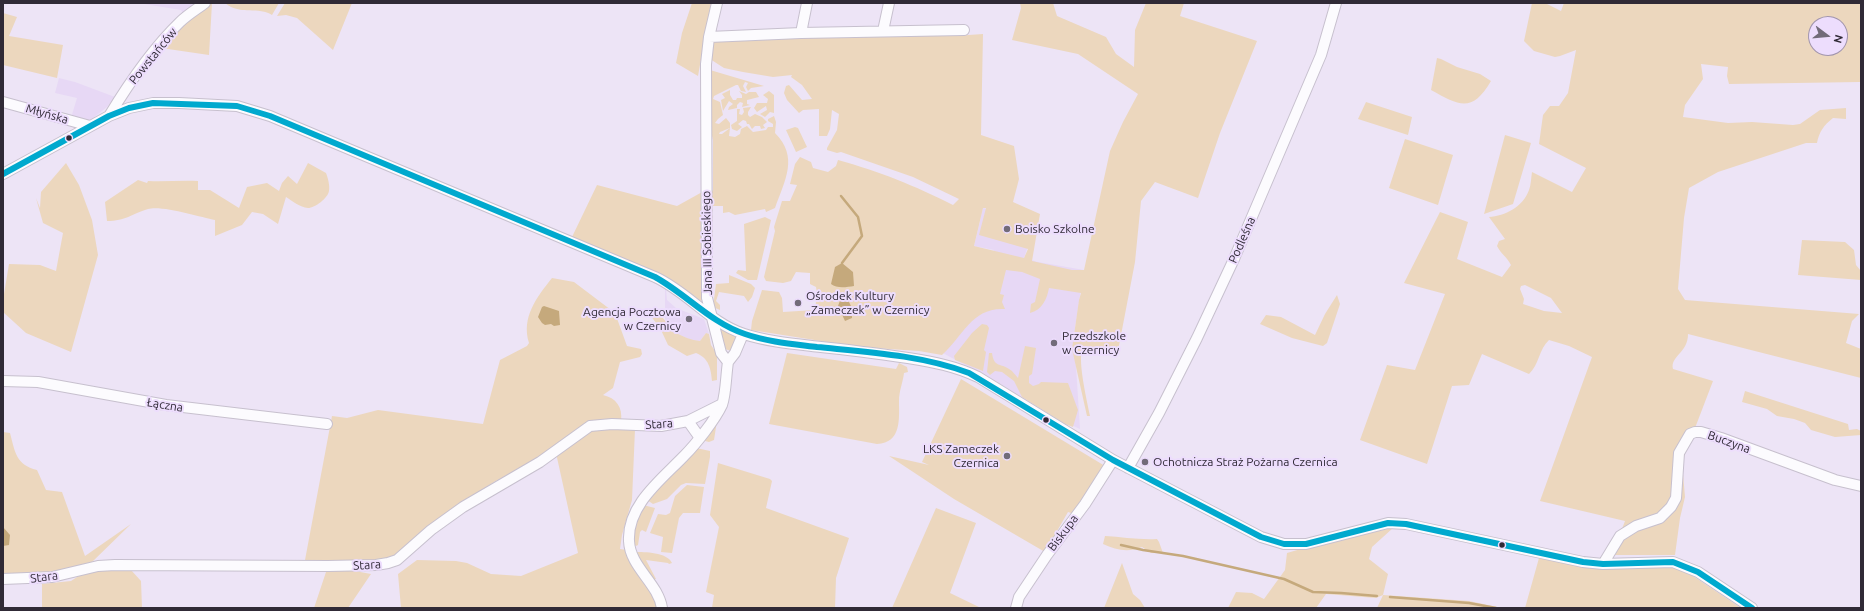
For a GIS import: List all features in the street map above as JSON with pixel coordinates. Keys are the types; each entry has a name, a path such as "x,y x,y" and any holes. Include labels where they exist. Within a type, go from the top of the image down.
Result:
{"street":[{"name":"Powstańców","path":"109,116 132,80 166,38 181,21 205,3"},
{"name":"Jana III Sobieskiego","path":"717,3 709,37 706,64 707,298 721,353 728,362"},
{"path":"802,33 807,3"},
{"path":"883,31 888,3"},
{"name":"Podleśna","path":"1128,468 1159,413 1190,352 1240,245 1321,55 1336,3"},
{"path":"709,37 802,33 964,30"},
{"name":"Młyńska","path":"3,102 90,126"},
{"path":"3,174 109,116 129,108 153,104 179,103 237,106 270,116 656,277 675,287 711,316 728,327 743,334 784,343 902,357 946,364 962,369 982,379 1113,460 1262,537 1284,544 1306,544 1388,523 1429,529 1473,540 1563,558 1603,564 1662,561 1682,565 1698,572 1752,608"},
{"path":"662,608 659,596 630,552 629,539 633,520 643,499 700,438 722,404 728,362 735,352 743,334"},
{"name":"Łączna","path":"3,381 38,382 166,406 328,424"},
{"name":"Stara","path":"3,579 52,577 98,566 115,565 372,566 397,560 431,530 463,507 540,462 590,426 612,424 661,426 688,421 722,404"},
{"name":"Stara","path":"688,421 700,438"},
{"name":"Buczyna","path":"1603,564 1620,536 1636,526 1660,518 1671,507 1676,498 1679,453 1690,434 1695,432 1701,432 1721,438 1835,480 1861,486"},
{"name":"Biskupa","path":"1016,608 1019,598 1027,585 1047,555 1085,504 1113,460"}],"shaded area":[{"path":"138,3 196,3 184,15 181,10"},
{"path":"208,3 212,3 209,55 161,48 183,24"},
{"path":"225,3 279,3 272,15 267,12 237,9"},
{"path":"285,3 352,3 333,50 297,18 286,15 277,16"},
{"path":"692,3 711,3 698,76 676,63 682,33"},
{"path":"1020,3 1053,3 1057,16 1106,37 1116,54 1134,67 1135,30 1146,3 1184,3 1180,16 1257,41 1220,133 1198,198 1155,182 1141,201 1135,262 1117,356 1082,350 1082,373 1090,416 1087,416 1072,349 1081,293 1049,288 1047,296 1041,307 1030,313 1031,304 1035,302 1040,279 1022,272 1006,270 1000,294 1004,295 1002,302 1005,309 984,313 976,318 942,355 919,351 859,347 751,330 752,321 762,290 779,292 782,298 783,312 815,310 817,293 816,287 810,284 810,273 796,272 791,281 783,283 766,281 764,277 775,231 774,227 782,201 790,201 797,185 790,184 795,164 800,157 811,162 813,168 828,172 836,166 838,160 897,180 953,205 959,199 913,177 841,152 837,153 827,150 837,130 839,114 832,110 830,129 827,136 819,136 819,109 803,110 799,113 787,100 784,93 786,86 789,85 802,100 812,99 802,85 791,77 792,75 773,77 724,68 710,59 712,42 716,40 853,36 954,36 983,34 981,135 1014,146 1019,179 1013,202 1040,214 1032,261 1072,270 1084,270 1110,151 1138,94 1078,54 1012,40 1021,8","holes":["983,208 986,208 979,235 1028,249 1024,258 974,246"]},
{"path":"1532,3 1545,3 1561,11 1564,3 1861,3 1860,82 1729,84 1727,76 1728,67 1701,64 1703,79 1685,105 1683,117 1728,123 1752,122 1793,125 1800,124 1820,110 1846,108 1846,119 1833,118 1821,132 1817,143 1806,143 1718,172 1689,188 1684,218 1678,289 1685,300 1859,314 1852,321 1846,343 1861,349 1861,378 1688,334 1685,346 1674,361 1673,369 1713,381 1682,462 1685,497 1680,518 1675,555 1612,555 1625,521 1540,501 1592,357 1569,346 1549,340 1529,374 1482,354 1469,385 1452,386 1427,464 1360,440 1387,365 1415,370 1445,294 1404,283 1440,212 1468,222 1457,259 1502,277 1511,265 1497,246 1499,241 1505,239 1489,217 1501,215 1518,206 1530,188 1532,172 1572,192 1586,168 1539,144 1543,115 1550,106 1559,106 1568,93 1576,50 1555,57 1534,51 1524,41","holes":["1525,285 1551,298 1562,313 1544,311 1523,304 1524,299 1520,289 1521,286"]},
{"path":"3,13 17,17 9,36 63,45 57,78 3,65"},
{"path":"1437,58 1457,67 1480,74 1491,81 1478,98 1471,102 1465,104 1450,100 1431,90"},
{"path":"710,70 764,86 751,88 748,91 746,87 748,83 745,82 743,86 746,92 741,91 738,85 736,85 714,96 713,99 720,102 723,115 715,123 719,124 726,118 730,123 730,128 729,136 735,137 740,134 741,129 747,126 753,132 766,130 768,127 773,127 773,124 768,121 768,119 774,116 776,122 775,133 787,151 788,160 786,178 775,208 766,212 765,209 735,215 729,212 723,213 723,206 712,206 713,240 708,240 709,194 713,190 713,140 709,124","holes":["730,128 722,134 719,134 720,132"]},
{"path":"59,78 75,82 115,97 107,107 88,122 71,118 77,98 55,93"},
{"path":"730,90 730,95 733,100 742,98 739,91 746,94 749,92 756,92 759,97 747,100 747,104 750,105 742,107 743,103 740,102 737,105 737,108 728,110 733,104 729,101 723,111 721,100 725,98 722,94"},
{"path":"769,91 774,95 774,113 770,112 765,117 760,114 767,110 766,106 757,112 754,108 757,103 767,103 768,99 763,95"},
{"path":"1366,102 1412,117 1408,135 1358,119"},
{"path":"751,107 748,115 750,117 755,114 762,117 767,122 763,125 765,128 761,129 760,126 755,126 752,129 746,121 743,120 738,124 742,127 737,131 732,129 731,125 737,121 737,109 740,109 739,114 742,115 744,112 743,108"},
{"path":"795,127 798,128 807,147 796,152 786,130"},
{"path":"1505,135 1531,143 1513,204 1484,214"},
{"path":"1405,139 1453,155 1438,205 1389,188"},
{"path":"66,163 79,185 92,220 98,255 71,352 26,333 3,312 3,300 9,264 40,265 56,271 63,233 43,223 36,198 40,208 41,192"},
{"path":"308,163 326,173 329,184 328,194 324,199 311,208 299,205 286,197 278,224 263,214 252,212 242,225 215,236 215,220 171,210 154,208 119,220 107,221 105,202 138,180 147,183 148,181 198,181 198,190 210,190 239,208 247,187 267,183 279,191 282,183 288,176 297,184"},
{"path":"597,185 677,206 704,191 704,300 698,301 572,237"},
{"path":"983,208 1036,222 1024,258 1084,270 1074,335 1080,429 1056,418 1002,385 941,352 994,250 974,246"},
{"path":"765,217 771,220 757,280 748,280 736,273 738,270 746,271 744,224"},
{"path":"1802,240 1845,242 1854,250 1856,265 1861,271 1861,280 1798,275"},
{"path":"842,263 853,272 854,286 839,287 831,284 835,267"},
{"path":"729,275 751,284 755,288 752,297 748,302 744,296 719,292 716,301 720,305 720,310 713,307 716,284 729,283"},
{"path":"552,278 574,282 615,313 627,346 641,349 642,354 640,357 620,362 613,388 603,395 612,398 618,404 621,411 621,421 608,421 494,482 466,500 395,557 369,565 305,560 332,416 347,418 378,410 483,424 500,360 527,346 529,343 527,325 529,316 536,300"},
{"path":"665,287 667,300 676,308 704,319 709,334 706,333 700,341 690,340 676,333 665,319"},
{"path":"1337,295 1340,304 1327,343 1323,346 1292,338 1260,324 1266,315 1281,317 1315,335 1325,314"},
{"path":"841,298 848,300 852,308 852,318 845,321 838,306"},
{"path":"544,306 559,311 560,325 545,325 542,323 538,317 542,307"},
{"path":"655,309 676,333 682,336 700,341 706,333 709,334 711,345 717,354 717,380 712,381 711,372 707,361 700,355 696,353 687,356 668,345 661,330 651,316 652,310"},
{"path":"982,324 987,325 989,328 984,350 986,352 983,371 955,360 954,356 972,333"},
{"path":"722,329 736,335 737,339 731,351 725,349 719,334"},
{"path":"1025,346 1036,348 1032,374 1029,376 1029,383 1033,386 1041,382 1068,383 1078,410 1073,427 1065,424 1022,397 1014,381 1002,372 995,371 990,375 987,372 989,353 992,353 996,363 1006,367 1018,378"},
{"path":"787,353 896,369 899,363 907,367 908,372 904,373 900,394 899,422 895,434 885,443 877,444 769,424"},
{"name":"LKS Zameczek Czernica","path":"961,379 1105,466 1074,514 1068,512 1045,552 954,499 889,456 929,465 922,462"},
{"path":"1745,391 1848,424 1849,430 1857,429 1861,431 1861,435 1835,437 1811,430 1805,423 1794,419 1777,416 1767,409 1742,402"},
{"path":"717,421 714,440 709,442 705,441 704,438"},
{"path":"590,429 635,429 632,500 622,535 620,549 627,550 647,583 659,608 401,608 398,574 417,560 456,561 467,563 491,574 521,576 578,553 556,453"},
{"path":"3,432 10,433 15,452 18,457 25,465 37,470 46,490 62,492 85,556 131,524 90,564 53,574 3,575"},
{"path":"696,448 710,451 705,484 686,483 681,485 667,499 653,504 647,500"},
{"path":"718,463 770,479 772,481 766,508 849,538 836,578 835,608 712,608 714,595 706,592 719,527 710,515"},
{"path":"687,485 704,487 700,513 683,513 679,518 672,553 661,552 663,537 650,533 658,514 666,515 670,513 675,496"},
{"path":"643,505 655,508 646,532 642,530 640,532 638,545 636,546 633,544 632,535"},
{"path":"936,508 976,523 950,593 979,608 892,608"},
{"path":"3,527 10,535 9,545 3,546"},
{"path":"1393,528 1372,547 1369,559 1388,574 1383,595 1376,598 1326,594 1316,608 1228,608 1236,592 1252,593 1264,599 1285,570 1287,553 1325,542"},
{"path":"1105,536 1157,539 1163,553 1151,553 1142,547 1132,550 1113,548 1103,544"},
{"path":"634,552 661,555 669,559 672,563 669,564 646,560 656,579 651,579"},
{"path":"1539,558 1588,568 1649,565 1675,568 1693,576 1741,608 1525,608"},
{"path":"1122,563 1133,594 1140,600 1145,608 1104,608"},
{"path":"328,566 371,574 348,608 314,608"},
{"path":"102,570 131,570 141,581 142,608 42,608 42,584 71,581 80,575"},
{"path":"1383,595 1469,601 1502,608 1377,608"}],"waterway":[{"path":"841,196 858,217 862,236 842,263"},
{"path":"1121,545 1183,556 1284,579 1313,592 1377,596"},
{"path":"1390,597 1469,603 1496,608"}],"transit line":[{"path":"3,174 109,116 129,108 153,103 237,106 270,116 655,277 721,323 745,334 781,342 913,358 969,373 1113,460 1261,537 1284,544 1306,544 1388,523 1406,524 1583,562 1603,564 1673,562 1698,572 1752,608"}],"place":[{"name":"Boisko Szkolne","path":"1007,229"},
{"name":"Ośrodek Kultury „Zameczek” w Czernicy","path":"798,303"},
{"name":"Agencja Pocztowa w Czernicy","path":"689,319"},
{"name":"Przedszkole w Czernicy","path":"1054,343"},
{"name":"LKS Zameczek Czernica","path":"1007,456"},
{"name":"Ochotnicza Straż Pożarna Czernica","path":"1145,462"}]}
